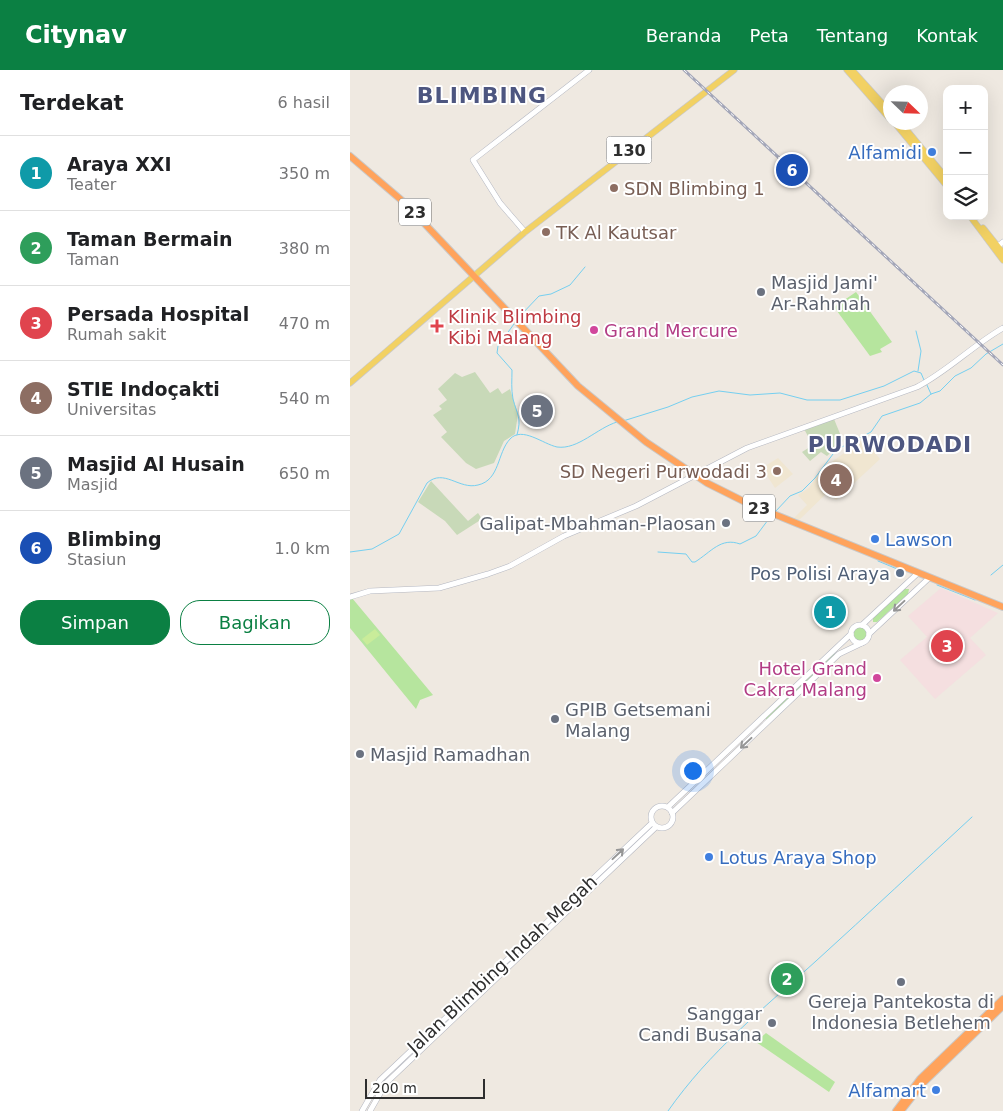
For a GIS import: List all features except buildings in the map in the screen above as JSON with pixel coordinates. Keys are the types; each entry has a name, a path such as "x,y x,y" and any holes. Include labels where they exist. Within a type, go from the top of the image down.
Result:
{"highway":[{"name":"23","path":"350,156 406,204 578,386 616,419 693,474 772,514 1003,607"},
{"path":"896,1111 920,1079 1003,999"},
{"path":"901,1111 923,1083 1003,1006"}],"main road":[{"name":"130","path":"350,383 525,232 734,70"},
{"path":"847,70 883,111"},
{"path":"852,70 883,104"},
{"path":"903,130 943,175"},
{"path":"905,130 943,181"},
{"path":"973,220 1003,260"},
{"path":"978,220 1000,244 1003,253"}],"street":[{"path":"525,232 500,203 473,160 589,70"},
{"path":"350,597 360,592 378,590 438,588 510,566 540,548 636,506 693,474 759,443 887,400 921,385 979,342 1003,328"},
{"path":"668,807 672,813 673,820 670,826 663,829 654,825 650,818 652,810 658,806 668,807 851,634 854,628 862,626 918,573"},
{"path":"672,813 839,654 867,640 869,634 929,578"},
{"path":"903,587 909,588 910,596"},
{"path":"862,626 867,629 869,634"},
{"path":"851,634 854,641 862,643"},
{"path":"760,720 764,726"},
{"name":"Jalan Blimbing Indah Megah","path":"362,1111 380,1080 547,921 654,825"},
{"name":"Jalan Blimbing Indah Megah","path":"370,1111 386,1083 552,926 654,825"},
{"path":"547,921 552,926"}],"shaded area":[{"path":"863,439 880,459 836,500 828,492 799,520 794,518 807,505 798,495 809,488 821,470"},
{"name":"SD Negeri Purwodadi 3","path":"778,458 793,474 775,488 762,468"},
{"path":"941,588 998,613 970,638 986,655 935,699 900,660 927,637 908,616"}],"green space":[{"path":"856,292 892,342 880,349 882,352 870,356 834,307"},
{"path":"475,372 490,393 498,388 502,394 510,389 518,414 515,434 504,441 494,463 476,469 466,463 441,437 447,432 433,415 442,409 439,406 447,400 438,389 455,373 462,377"},
{"path":"834,419 843,441 827,456 821,452 810,461 802,452 813,445 804,429"},
{"path":"431,481 468,521 478,513 482,519 457,535 445,521 418,502"},
{"path":"904,589 909,589 908,594 877,622 873,622 873,618"},
{"path":"352,598 433,695 420,700 416,709 350,628 350,600"},
{"path":"860,627 865,629 867,634 865,639 860,641 855,639 853,634 855,629"},
{"path":"375,629 380,635 367,645 362,639"},
{"path":"833,653 836,654 766,720 766,717"},
{"path":"766,1033 835,1082 829,1092 756,1042"}],"waterway":[{"path":"520,316 539,296 551,294 570,285 585,267"},
{"path":"514,324 498,346 497,353 512,370 512,395 519,420 517,435"},
{"path":"916,331 921,351 918,371"},
{"path":"775,512 790,496 802,491 815,478 836,450 871,432 882,416 920,403 931,394 940,391 955,376 971,368 986,354 1003,344"},
{"path":"623,421 668,407 692,397 719,391 750,395 780,393 807,400 840,400 884,386 914,371 921,373 924,380"},
{"path":"926,383 931,394"},
{"path":"350,552 372,549 399,534 427,483 433,479 446,478 471,486 485,482 494,472 506,445 515,435 526,435 557,447 565,447 580,442 617,422"},
{"path":"658,552 686,554 692,562 695,562 722,544 727,542 740,544 756,536 768,520"},
{"path":"878,561 902,571"},
{"path":"991,575 1003,565"},
{"path":"937,585 975,600"},
{"path":"668,1111 684,1089 719,1050 972,817"}],"railway":[{"path":"684,70 1003,365"}],"place":[{"name":"Alfamidi","path":"932,152"},
{"name":"Blimbing","path":"792,170"},
{"name":"SDN Blimbing 1","path":"614,188"},
{"name":"TK Al Kautsar","path":"546,232"},
{"name":"Masjid Jami' Ar-Rahmah","path":"761,292"},
{"name":"Klinik Blimbing Kibi Malang","path":"437,326"},
{"name":"Grand Mercure","path":"594,330"},
{"name":"Masjid Al Husain","path":"537,411"},
{"name":"SD Negeri Purwodadi 3","path":"777,471"},
{"name":"STIE Indoçakti","path":"836,480"},
{"name":"Galipat-Mbahman-Plaosan","path":"726,523"},
{"name":"Lawson","path":"875,539"},
{"name":"Pos Polisi Araya","path":"900,573"},
{"name":"Araya XXI","path":"830,612"},
{"name":"Persada Hospital","path":"947,646"},
{"name":"Hotel Grand Cakra Malang","path":"877,678"},
{"name":"GPIB Getsemani Malang","path":"555,719"},
{"name":"Masjid Ramadhan","path":"360,754"},
{"name":"Lotus Araya Shop","path":"709,857"},
{"name":"Taman Bermain","path":"787,979"},
{"name":"Gereja Pantekosta di Indonesia Betlehem","path":"901,982"},
{"name":"Sanggar Candi Busana","path":"772,1023"},
{"name":"Alfamart","path":"936,1090"}],"district":[{"name":"BLIMBING","path":"482,95"},
{"name":"PURWODADI","path":"890,444"}]}
